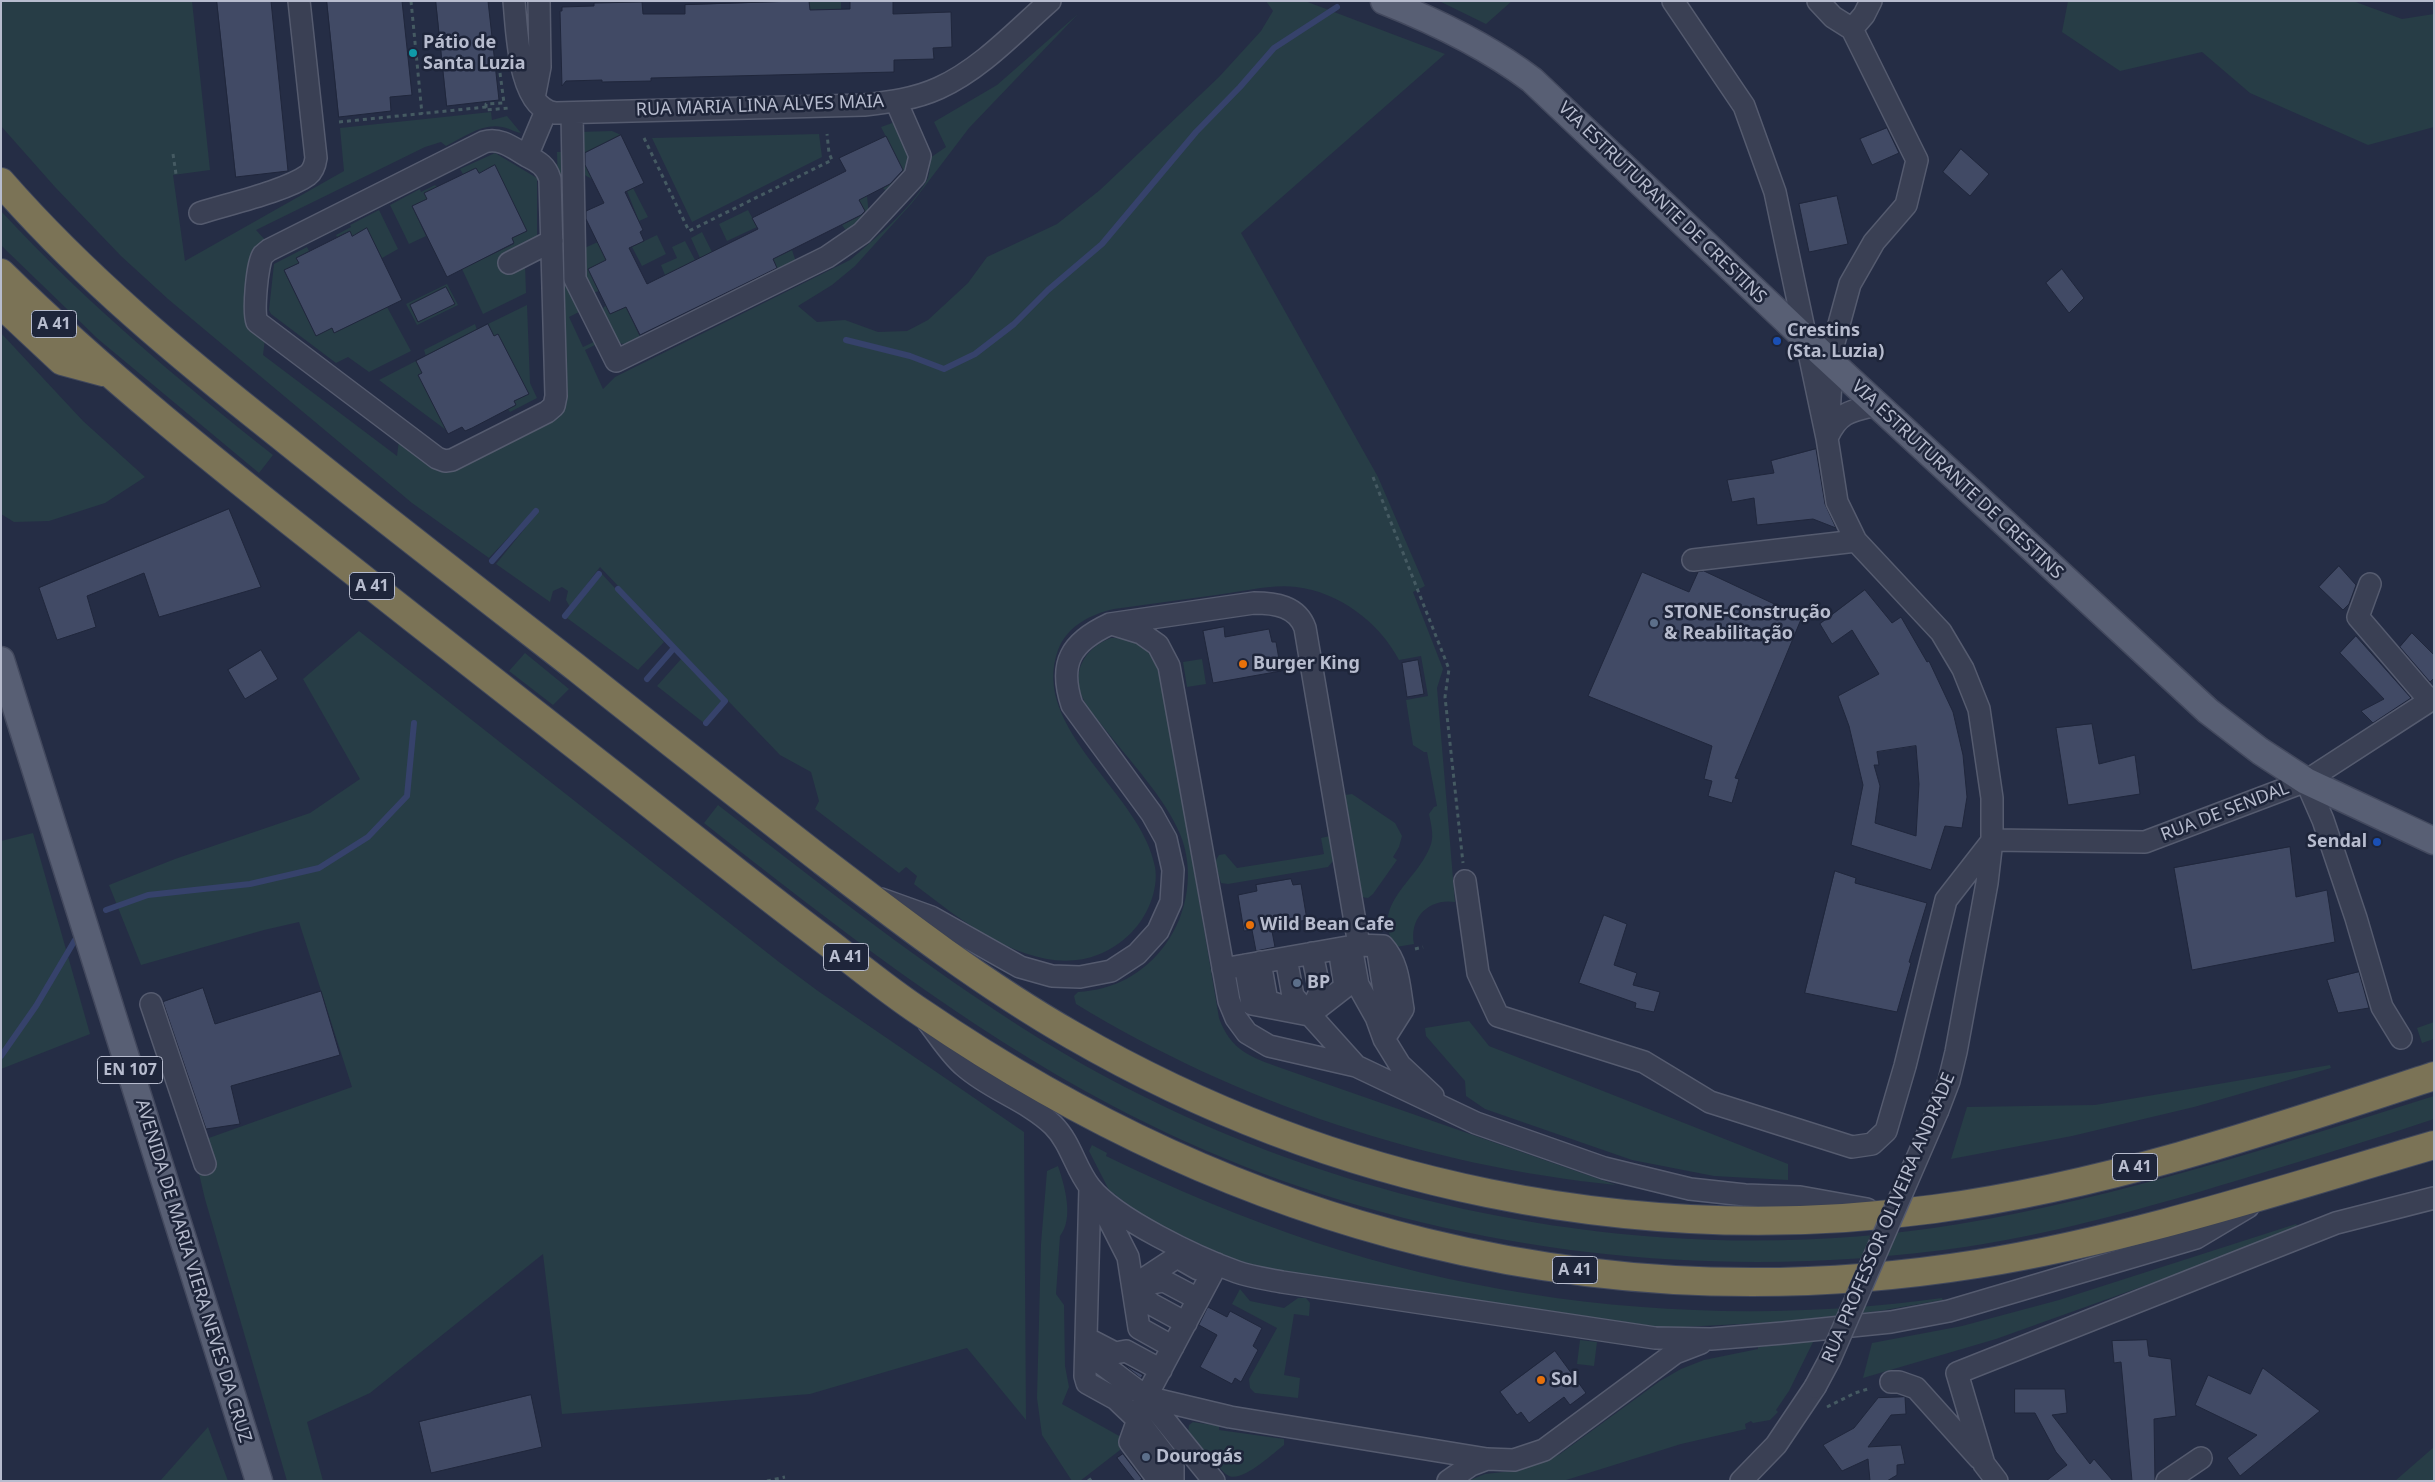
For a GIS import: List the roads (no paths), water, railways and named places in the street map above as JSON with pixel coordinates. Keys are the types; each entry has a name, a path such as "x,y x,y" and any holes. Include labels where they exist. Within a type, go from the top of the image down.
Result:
{"highway":[{"name":"A 41","path":"1,182 95,279 228,394 864,893 934,945 1070,1034 1190,1096 1236,1117 1327,1151 1444,1184 1549,1205 1598,1212 1697,1219 1774,1220 1892,1214 1978,1202 2076,1182 2242,1136 2434,1076"},
{"name":"A 41","path":"1,273 108,374 336,558 773,901 920,1012 1065,1102 1150,1146 1246,1187 1330,1217 1382,1232 1456,1250 1548,1267 1635,1277 1705,1282 1805,1281 1919,1272 2016,1258 2094,1242 2434,1145"},
{"path":"1,304 62,361 108,374"}],"main road":[{"name":"VIA ESTRUTURANTE DE CRESTINS","path":"1384,1 1425,18 1492,52 1532,80 1832,364 2208,711 2260,751 2306,781 2434,841"},
{"name":"AVENIDA DE MARIA VIERA NEVES DA CRUZ","path":"1,660 259,1481"}],"street":[{"path":"200,213 293,183 310,173 314,166 316,158 299,1"},
{"path":"514,1 522,68 540,104"},
{"path":"527,156 540,104 539,1"},
{"name":"RUA MARIA LINA ALVES MAIA","path":"540,104 572,112 864,105 896,101 940,88 967,72 1050,1"},
{"name":"RUA PROFESSOR OLIVEIRA ANDRADE","path":"1673,1 1744,106 1775,192 1827,438 1838,502 1856,541 1942,632 1964,669 1979,709 1992,798 1992,840 1987,884 1967,998 1949,1081 1830,1359 1815,1388 1776,1445 1741,1481"},
{"path":"1818,1 1833,17 1852,29 1864,15 1871,1"},
{"name":"RUA PROFESSOR OLIVEIRA ANDRADE","path":"1827,438 1836,330 1850,284 1874,242 1906,204 1917,160 1852,29"},
{"path":"572,112 575,279 616,361 827,257 862,233 915,176 918,167 920,156 896,101"},
{"path":"500,141 527,156 542,164 548,170 550,179 556,396 554,406 547,412 452,460 445,461 437,458 260,325 256,319 260,262 263,254 269,250 484,142 500,141"},
{"path":"509,263 552,241"},
{"path":"1827,438 1839,418 1853,410 1876,405"},
{"path":"1693,560 1856,541"},
{"path":"2370,584 2358,617 2432,699"},
{"path":"864,893 932,917 1020,966 1052,976 1080,977 1111,971 1137,954 1158,930 1171,902 1174,870 1166,839 1152,814 1072,705 1067,690 1067,672 1073,649 1089,633 1110,624 1254,603 1283,606 1296,612 1302,619 1311,657 1316,953 1320,992 1309,1015"},
{"path":"1110,624 1126,627 1141,633 1158,645 1169,666 1229,1001 1236,1018 1246,1033 1269,1046 1356,1066 1476,1123 1604,1168 1690,1189 1746,1195 1800,1197 1892,1214"},
{"name":"RUA DE SENDAL","path":"1992,840 2145,842 2306,781 2432,699"},
{"path":"2306,781 2322,820 2356,918 2382,1008 2401,1038"},
{"path":"1465,881 1478,973 1498,1016 1644,1062 1710,1102 1852,1147 1872,1144 1886,1130 1905,1066 1946,900 1992,840"},
{"path":"1223,969 1316,953 1383,946 1396,964 1403,1009 1384,1039"},
{"path":"1309,1015 1252,1004 1316,953"},
{"path":"1316,953 1280,999 1309,1015 1356,1066"},
{"path":"1316,953 1375,982 1376,1017 1384,1039 1400,1065 1430,1094 1476,1123"},
{"path":"151,1004 205,1164"},
{"path":"920,1012 964,1066 1032,1109 1053,1126 1070,1148 1090,1187 1102,1205 1128,1258 1138,1328 1182,1329"},
{"path":"1090,1187 1110,1205 1151,1232 1182,1329 1214,1481"},
{"path":"1090,1187 1085,1376 1087,1383 1116,1398 1138,1420 1173,1466 1173,1481"},
{"path":"1162,1481 1157,1478 1130,1442 1138,1420 1182,1329 1239,1273 1325,1290 1655,1338 1711,1339 1891,1322 1949,1311 2196,1238 2277,1190"},
{"path":"1991,1472 1957,1373 2336,1223 2434,1198"},
{"path":"1133,1286 1177,1257 1182,1329"},
{"path":"1133,1286 1158,1293 1182,1329 1230,1417 1487,1459 1514,1460 1544,1450 1676,1353 1711,1339"},
{"path":"1086,1338 1098,1361 1182,1329"},
{"path":"1086,1338 1115,1353 1126,1351 1182,1329"},
{"path":"1891,1382 1899,1382 1916,1388 1991,1472"},
{"path":"2167,1481 2201,1458"},
{"path":"1448,1481 1471,1465 1487,1459"}],"waterway":[{"path":"846,340 910,356 944,369 975,354 1014,324 1048,290 1102,244 1196,132 1240,87 1274,48 1337,7"},
{"path":"492,561 536,511"},
{"path":"565,616 599,574"},
{"path":"618,589 725,701 706,723"},
{"path":"647,679 674,648"},
{"path":"106,910 148,895 250,884 319,868 368,837 407,796 414,723"},
{"path":"1,1056 36,1006 75,940"}],"place":[{"name":"Pátio de Santa Luzia","path":"413,53"},
{"name":"Crestins (Sta. Luzia)","path":"1777,341"},
{"name":"STONE-Construção & Reabilitação","path":"1654,623"},
{"name":"Burger King","path":"1243,664"},
{"name":"Sendal","path":"2377,842"},
{"name":"Wild Bean Cafe","path":"1250,925"},
{"name":"BP","path":"1297,983"},
{"name":"Sol","path":"1541,1380"},
{"name":"Dourogás","path":"1146,1457"}]}
